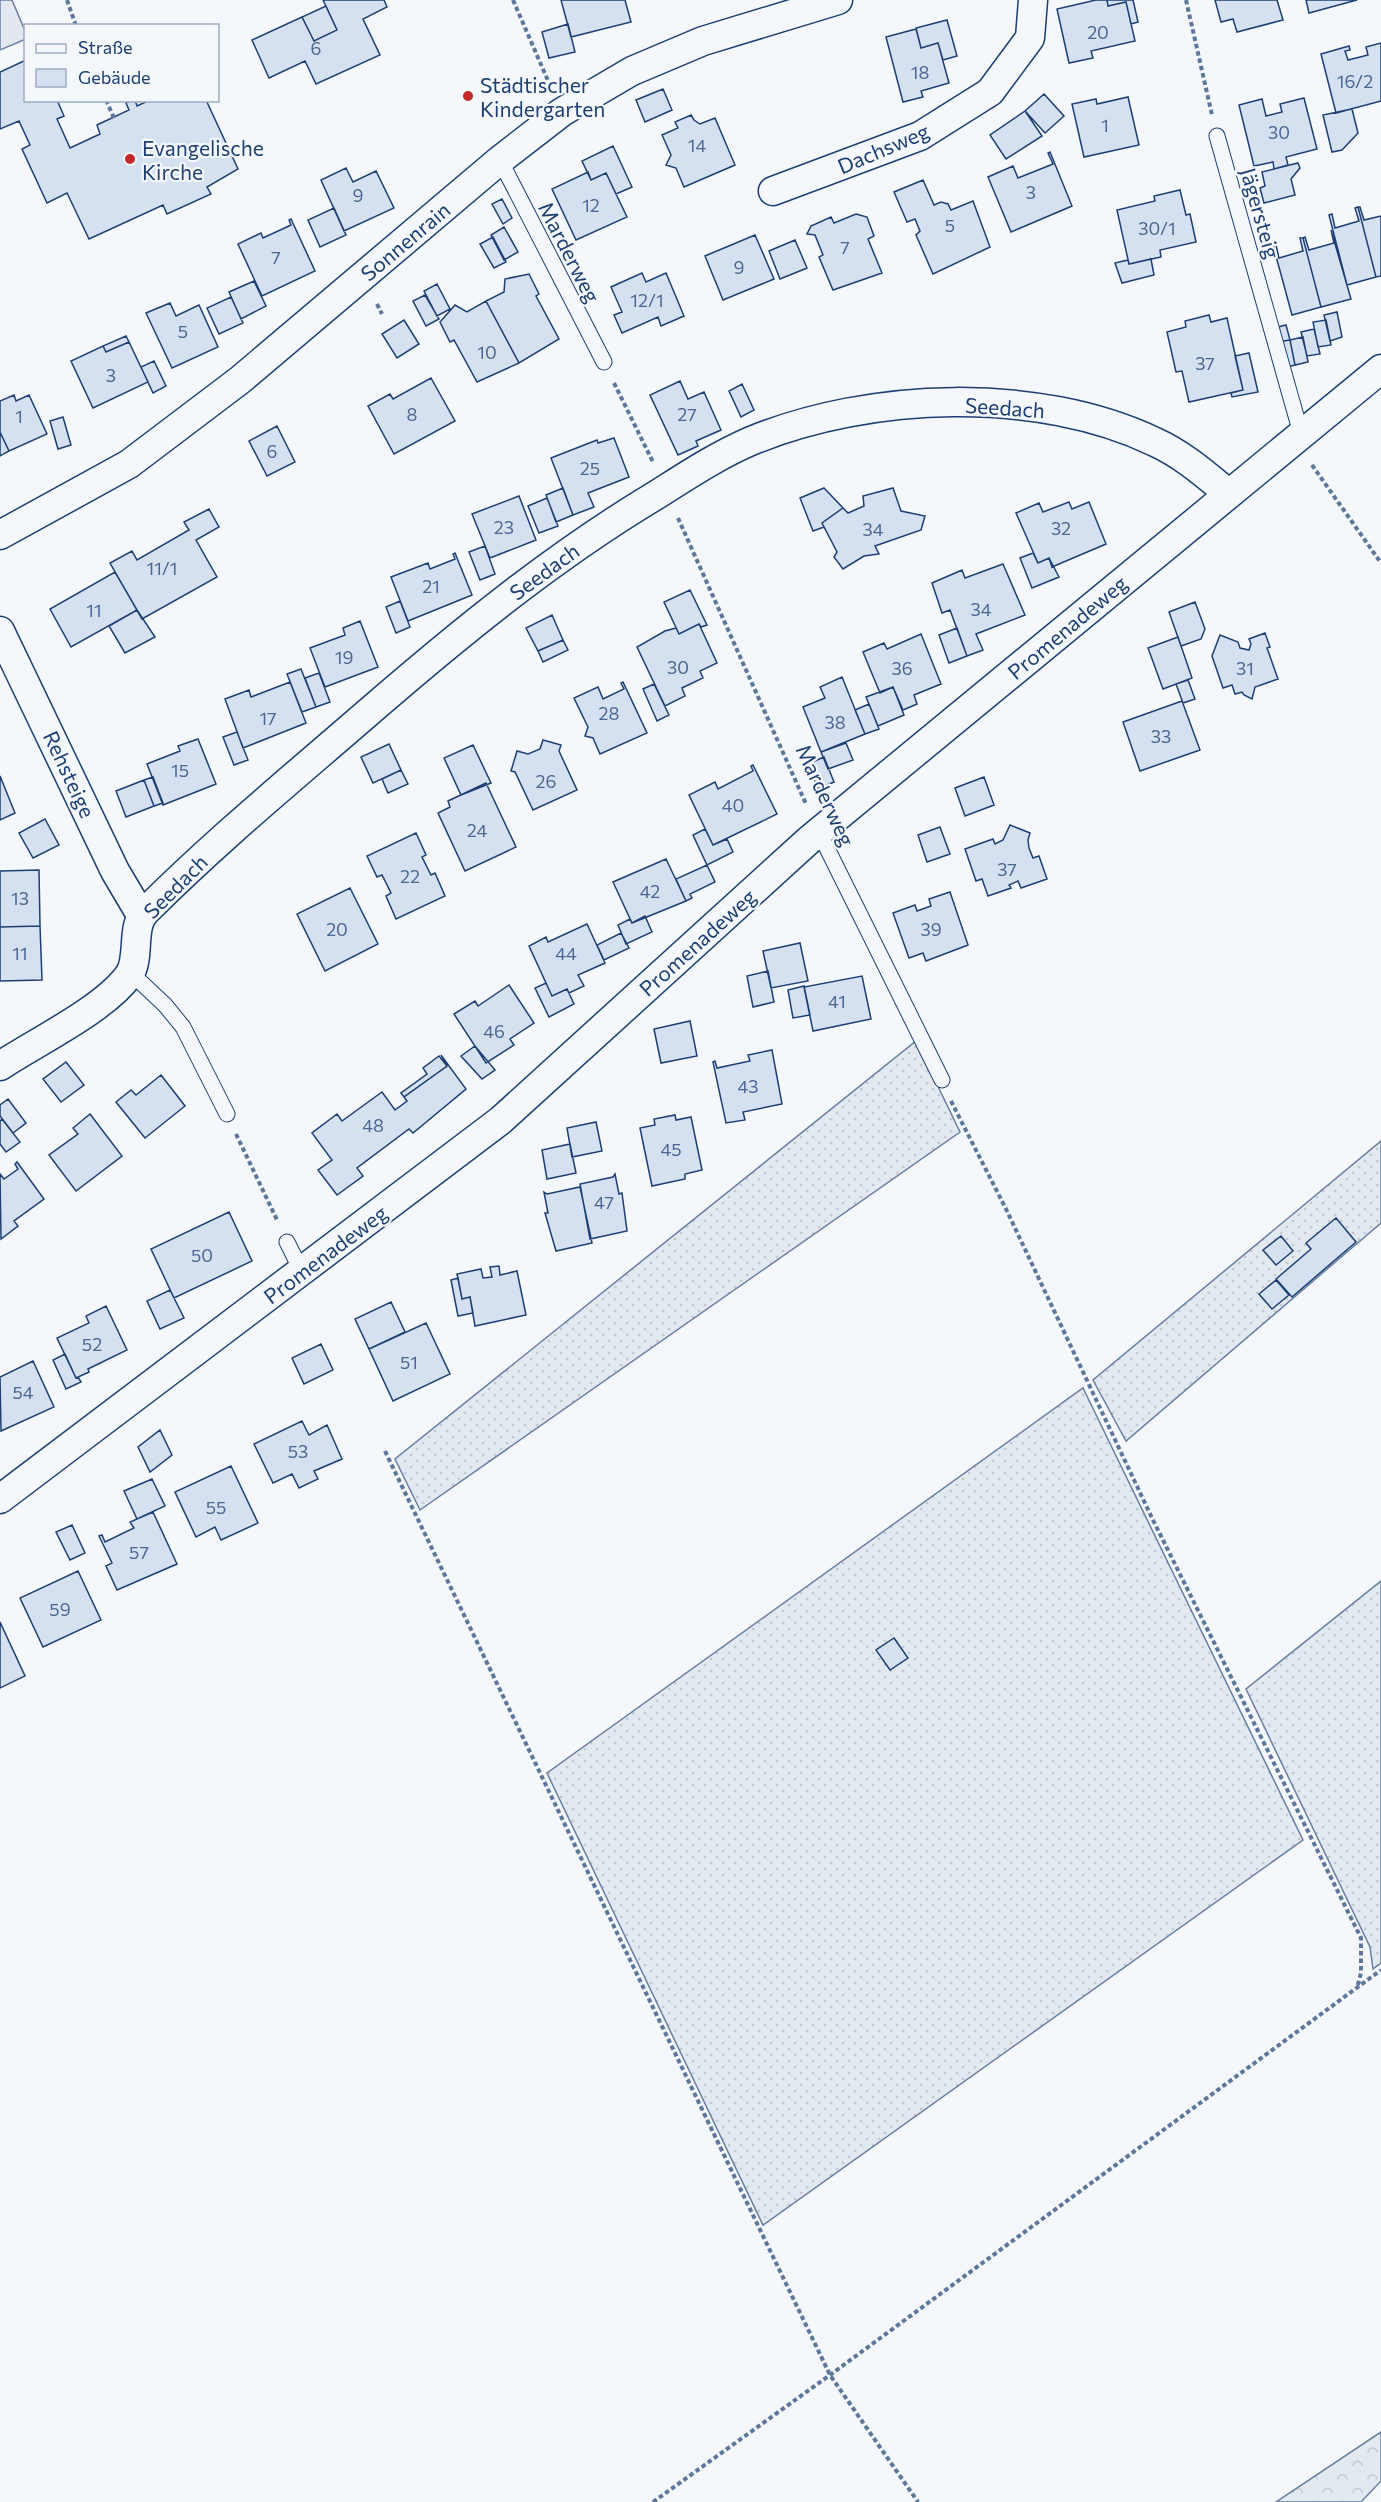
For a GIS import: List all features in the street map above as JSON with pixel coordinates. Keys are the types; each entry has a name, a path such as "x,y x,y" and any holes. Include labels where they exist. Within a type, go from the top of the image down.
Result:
{"street":[{"name":"Sonnenrain","path":"0,535 129,464 240,380 500,160 562,112 632,71 704,41 838,0"},
{"name":"Dachsweg","path":"773,191 920,136 990,92 1030,38 1033,0"},
{"name":"Promenadeweg","path":"0,1499 501,1120 819,832 1229,494 1302,437 1381,369"},
{"name":"Seedach","path":"131,973 141,915 259,807 470,626 603,527 681,477 752,441 825,418 906,403 996,404 1049,408 1097,418 1158,443 1229,494"},
{"name":"Rehsteige","path":"0,631 115,871 141,915"},
{"path":"0,1066 92,1009 131,973"}],"lane":[{"name":"Jägersteig","path":"1217,136 1302,437"},
{"name":"Marderweg","path":"500,160 604,362"},
{"name":"Marderweg","path":"819,832 942,1080"},
{"path":"131,973 165,1005 183,1027 227,1114"},
{"path":"287,1242 302,1272"}],"path":[{"path":"67,0 75,24"},
{"path":"513,0 562,112"},
{"path":"1186,0 1217,136"},
{"path":"107,102 114,118"},
{"path":"604,362 657,470"},
{"path":"1302,437 1309,461 1381,563"},
{"name":"Marderweg","path":"680,524 819,832"},
{"path":"942,1080 963,1129 1006,1209 1152,1518 1361,1938 1361,1973 1357,1988"},
{"path":"227,1114 287,1242"},
{"path":"385,1451 830,2375 918,2502"},
{"path":"653,2502 830,2375 1381,1970"}],"green space":[{"path":"916,1041 960,1132 420,1510 395,1459"},
{"path":"1381,1141 1381,1223 1126,1441 1093,1380"},
{"path":"1083,1388 1303,1840 763,2225 547,1773"},
{"path":"1381,1581 1381,1963 1373,1969 1370,1947 1246,1689"},
{"path":"1381,2432 1381,2481 1361,2502 1276,2502"}],"shaded area":[{"path":"0,0 12,0 24,29 24,40 0,50"}],"building":[{"path":"323,0 384,0 387,7 363,19 380,55 316,84 305,61 269,78 252,40 302,17 314,41 337,30"},
{"path":"561,0 625,0 631,22 571,37"},
{"path":"1096,0 1107,0 1108,6 1126,2 1135,41 1091,51 1093,58 1069,63 1057,9"},
{"path":"1107,0 1133,0 1138,22 1131,24 1126,2 1108,6"},
{"path":"1215,0 1277,0 1283,20 1237,32 1233,19 1221,22"},
{"path":"1306,0 1357,0 1309,13"},
{"path":"326,6 337,30 314,41 302,17"},
{"path":"947,20 957,56 943,60 938,43 921,48 916,28"},
{"path":"568,24 575,52 549,58 542,32"},
{"path":"916,29 921,48 938,43 949,83 921,91 923,97 903,102 886,37"},
{"path":"1381,43 1381,101 1336,113 1321,54 1349,46 1350,50 1345,51 1348,60 1368,55 1366,47"},
{"name":"Evangelische Kirche","path":"24,61 24,102 58,102 64,116 57,119 70,148 100,134 97,125 129,110 126,103 128,102 136,102 137,106 146,102 207,102 238,169 207,187 211,194 167,214 163,205 89,239 67,193 47,203 22,149 30,145 19,121 0,129 0,72"},
{"path":"663,89 672,110 645,122 636,100"},
{"path":"1044,94 1064,116 1045,133 1025,111"},
{"path":"1128,97 1139,145 1084,157 1072,104 1096,99 1097,104"},
{"path":"1304,98 1317,149 1286,157 1288,165 1274,169 1273,162 1254,166 1239,105 1262,99 1266,116 1282,112 1280,104"},
{"path":"1352,109 1358,133 1342,150 1332,152 1323,115"},
{"path":"1025,111 1042,136 1006,159 990,135"},
{"path":"691,115 700,124 715,118 735,165 684,187 676,168 666,165 671,155 662,135 678,128 675,122"},
{"path":"613,146 632,187 616,194 606,173 591,180 582,161"},
{"path":"1050,152 1072,206 1011,232 988,177 1013,166 1018,178 1053,164 1048,153"},
{"path":"1298,163 1300,168 1291,179 1295,195 1264,203 1260,188 1265,186 1262,172"},
{"path":"346,168 353,182 376,171 394,208 344,231 321,180"},
{"path":"588,172 591,180 606,173 627,217 576,240 552,189"},
{"path":"923,180 934,205 941,202 948,204 951,210 973,201 990,247 933,274 916,235 920,231 915,219 907,222 894,192"},
{"path":"1180,190 1186,215 1190,214 1196,242 1160,250 1161,257 1129,264 1117,210 1155,201 1154,196"},
{"path":"502,199 512,218 503,224 492,204"},
{"path":"1358,207 1360,207 1364,220 1381,216 1381,276 1376,277"},
{"path":"1358,207 1376,277 1347,285 1329,215 1332,214 1335,228 1359,221 1355,208"},
{"path":"334,208 346,235 320,247 308,220"},
{"path":"856,214 867,217 874,236 868,239 882,273 833,290 819,257 823,255 815,235 807,234 811,226 831,217 834,223"},
{"path":"291,219 315,271 262,296 238,244 261,233 263,238 291,225 289,220"},
{"path":"504,227 518,252 504,260 491,235"},
{"path":"1331,230 1351,299 1321,307 1303,238 1305,237 1309,250 1334,243"},
{"path":"755,235 774,279 723,300 705,256"},
{"path":"493,237 506,262 494,268 480,244"},
{"path":"1300,238 1303,238 1321,307 1292,315 1273,245 1276,245 1279,258 1303,251"},
{"path":"795,240 807,268 780,279 769,251"},
{"path":"1151,259 1154,275 1122,283 1115,263 1128,260 1129,264"},
{"path":"642,273 646,282 666,273 684,316 661,326 658,317 622,333 614,315 622,312 611,287"},
{"path":"529,274 539,294 536,296 559,339 519,363 486,301 504,292 505,279"},
{"path":"254,281 266,306 241,319 229,292"},
{"path":"437,284 450,309 437,316 424,291"},
{"path":"425,295 439,319 426,326 413,301"},
{"path":"231,297 243,323 219,334 207,308"},
{"path":"486,301 519,363 477,382 454,340 450,342 440,322 455,305 467,312"},
{"path":"170,303 176,316 199,305 218,347 172,368 146,313"},
{"path":"1337,312 1342,337 1330,341 1324,315"},
{"path":"1209,315 1211,322 1227,318 1243,390 1189,402 1182,371 1176,372 1167,332 1186,327 1185,321"},
{"path":"404,320 419,344 397,358 382,334"},
{"path":"1326,320 1331,345 1318,347 1313,322"},
{"path":"1286,325 1290,340 1277,342 1274,328"},
{"path":"1314,329 1320,354 1307,356 1301,332"},
{"path":"126,336 129,342 106,352 103,346"},
{"path":"1303,337 1308,362 1295,365 1290,340"},
{"path":"1290,340 1295,365 1283,368 1277,342"},
{"path":"129,342 148,382 93,408 71,361 103,346 106,352"},
{"path":"1249,353 1258,392 1232,397 1231,393 1243,390 1235,356"},
{"path":"154,361 166,386 153,393 141,367"},
{"path":"431,378 455,421 394,454 368,406 390,394 393,399"},
{"path":"680,381 688,399 704,392 721,430 696,441 698,446 678,455 650,395"},
{"path":"742,384 754,410 741,417 729,391"},
{"path":"14,395 16,401 29,395 47,434 9,451 0,432 0,401"},
{"path":"63,417 71,445 58,449 50,421"},
{"path":"277,426 295,462 267,476 249,441"},
{"path":"0,432 9,451 0,456"},
{"path":"614,438 629,477 588,493 594,507 573,515 551,458 597,440 598,443"},
{"path":"563,488 573,515 556,522 546,495"},
{"path":"824,488 843,508 822,523 824,527 813,531 800,498"},
{"path":"893,488 901,511 925,516 921,530 875,546 879,554 864,556 843,569 834,557 837,552 822,523 843,508 848,513 864,506 863,496"},
{"path":"519,496 536,540 490,558 472,514"},
{"path":"547,498 558,526 539,533 528,506"},
{"path":"1069,502 1072,509 1089,502 1106,544 1052,567 1049,558 1038,563 1016,513 1039,503 1043,512"},
{"path":"209,509 219,527 196,540 217,577 142,619 110,563 132,551 137,560 189,530 184,522"},
{"path":"485,546 495,574 480,580 469,552"},
{"path":"455,553 472,595 408,621 391,577 428,563 430,569 455,559 453,554"},
{"path":"1033,553 1038,563 1049,558 1059,577 1032,588 1020,558"},
{"path":"1003,564 1025,615 976,634 983,650 967,656 950,610 942,613 932,583 962,570 965,578"},
{"path":"115,572 137,610 71,647 50,609"},
{"path":"690,590 707,625 701,627 699,624 679,634 664,602"},
{"path":"400,601 410,627 396,633 386,607"},
{"path":"1195,602 1205,629 1201,639 1181,646 1169,612"},
{"path":"137,610 155,637 125,653 109,626"},
{"path":"552,615 563,640 538,651 526,628"},
{"path":"360,621 378,667 325,687 310,648 345,635 343,628"},
{"path":"699,624 717,663 700,671 703,678 682,688 685,696 665,706 637,647 665,631 676,628 679,634"},
{"path":"957,628 967,656 949,663 939,635"},
{"path":"1265,633 1270,647 1267,648 1278,679 1255,687 1252,699 1242,692 1235,694 1232,685 1223,688 1212,656 1220,635 1238,642 1240,648 1249,650 1251,644 1249,639"},
{"path":"921,634 941,684 914,695 917,704 903,710 893,687 880,693 863,652 884,643 887,649"},
{"path":"1178,637 1192,678 1163,689 1148,648"},
{"path":"563,640 568,650 543,662 538,651"},
{"path":"301,669 316,707 302,712 287,674"},
{"path":"319,673 330,702 316,707 305,678"},
{"path":"842,677 865,734 821,752 803,707 825,698 820,687"},
{"path":"1188,680 1195,699 1183,703 1176,684"},
{"path":"290,682 306,723 243,748 225,699 249,690 251,697"},
{"path":"623,682 647,733 600,754 593,738 585,736 588,727 574,698 598,687 603,699 624,689 621,683"},
{"path":"654,684 669,715 657,721 643,689"},
{"path":"893,687 904,715 878,726 866,697"},
{"path":"1182,701 1200,750 1140,771 1123,722"},
{"path":"869,704 879,729 865,734 855,710"},
{"path":"237,732 248,760 234,765 223,737"},
{"path":"198,739 216,784 163,805 147,764 180,751 178,746"},
{"path":"543,740 561,745 559,751 577,790 533,810 515,772 511,771 517,751 528,754 540,749"},
{"path":"846,743 853,760 828,769 821,752"},
{"path":"389,744 401,770 373,783 361,757"},
{"path":"473,745 491,783 461,795 444,758"},
{"path":"824,757 834,782 818,789 808,764"},
{"path":"753,765 777,814 713,845 689,795 715,782 718,789 753,771 751,766"},
{"path":"401,770 408,784 388,793 382,779"},
{"path":"0,776 15,813 0,820"},
{"path":"153,777 163,803 154,806 144,780"},
{"path":"984,777 994,805 965,816 955,788"},
{"path":"144,780 154,806 126,817 116,791"},
{"path":"486,783 516,847 465,871 438,813 450,807 448,801"},
{"path":"45,819 59,845 33,858 19,833"},
{"path":"1010,825 1030,833 1029,848 1033,858 1039,856 1047,879 1021,888 1018,881 1009,885 1011,888 988,896 982,879 976,881 965,849 993,839 995,844 1003,840"},
{"path":"940,827 950,854 927,862 918,835"},
{"path":"705,829 713,845 727,839 733,852 707,865 693,835"},
{"path":"416,833 426,855 422,857 431,875 435,873 445,896 396,919 386,896 391,893 382,875 377,877 367,856"},
{"path":"666,859 686,901 632,923 613,882"},
{"path":"707,865 715,882 690,894 692,898 686,901 676,879"},
{"path":"39,870 40,926 0,927 0,871"},
{"path":"350,888 378,944 325,971 297,914"},
{"path":"950,892 968,945 926,961 923,953 909,958 893,913 915,905 917,911 931,906 929,899"},
{"path":"645,916 652,932 626,944 618,925 630,919 632,923"},
{"path":"587,924 605,963 578,975 584,986 569,993 567,989 552,996 529,946 546,937 548,942"},
{"path":"40,926 42,980 0,981 0,927"},
{"path":"621,933 629,948 604,960 597,945"},
{"path":"800,943 808,981 771,988 763,951"},
{"path":"768,971 774,1002 753,1007 747,976"},
{"path":"862,976 871,1019 813,1031 804,987"},
{"path":"546,983 552,996 567,989 574,1004 549,1017 535,988"},
{"path":"509,985 534,1023 510,1039 514,1045 486,1063 454,1014 475,1001 478,1006"},
{"path":"804,986 810,1015 793,1018 788,990"},
{"path":"690,1021 697,1056 661,1063 654,1029"},
{"path":"475,1046 495,1070 482,1079 461,1056"},
{"path":"772,1050 782,1104 743,1112 745,1120 726,1123 713,1062 715,1061 717,1068 750,1061 748,1055"},
{"path":"441,1055 466,1089 413,1133 409,1129 357,1168 363,1176 337,1195 318,1170 332,1160 312,1133 337,1114 342,1121 382,1092 395,1110 407,1101 404,1097 447,1066"},
{"path":"439,1056 447,1066 404,1097 401,1093 427,1074 423,1068"},
{"path":"66,1062 84,1085 61,1102 43,1079"},
{"path":"161,1075 185,1106 145,1138 116,1102 131,1090 136,1095"},
{"path":"8,1099 26,1123 13,1133 0,1116 0,1105"},
{"path":"90,1114 122,1156 76,1191 49,1155 78,1134 73,1128"},
{"path":"675,1115 676,1120 691,1117 702,1170 685,1174 685,1179 652,1186 640,1128 655,1125 654,1119"},
{"path":"2,1119 20,1142 6,1152 0,1144 0,1121"},
{"path":"596,1122 602,1151 572,1157 567,1128"},
{"path":"570,1144 576,1173 547,1179 542,1150"},
{"path":"17,1162 44,1199 14,1221 18,1226 1,1239 0,1174 4,1179 18,1169 15,1164"},
{"path":"615,1174 619,1194 622,1193 627,1231 590,1239 580,1184 613,1177"},
{"path":"580,1187 592,1243 556,1251 545,1213 548,1213 544,1192 547,1194"},
{"path":"229,1212 252,1261 174,1298 151,1249"},
{"path":"1336,1218 1356,1242 1292,1297 1276,1279 1311,1249 1306,1243"},
{"path":"1281,1236 1293,1251 1276,1265 1263,1250"},
{"path":"499,1266 500,1275 517,1271 526,1315 475,1326 470,1297 462,1299 457,1274 481,1269 483,1278 492,1277 490,1267"},
{"path":"458,1278 462,1299 470,1297 473,1313 458,1316 451,1280"},
{"path":"1276,1280 1289,1295 1272,1309 1259,1294"},
{"path":"170,1290 184,1318 160,1329 147,1301"},
{"path":"391,1302 405,1332 369,1349 355,1319"},
{"path":"106,1306 127,1350 88,1369 89,1372 76,1378 57,1338 89,1323 86,1316"},
{"path":"426,1323 450,1374 393,1401 369,1349"},
{"path":"321,1344 333,1370 304,1384 292,1358"},
{"path":"65,1354 76,1378 78,1377 81,1382 66,1389 53,1360"},
{"path":"33,1361 54,1407 1,1431 0,1377"},
{"path":"302,1421 309,1435 327,1425 342,1459 314,1471 318,1479 299,1488 292,1474 273,1483 254,1444"},
{"path":"160,1430 172,1455 150,1472 138,1447"},
{"path":"231,1466 258,1523 221,1540 215,1527 196,1537 175,1492"},
{"path":"152,1479 165,1506 137,1519 124,1491"},
{"path":"153,1512 177,1564 117,1590 106,1566 112,1563 99,1536 102,1535 105,1542 134,1528 130,1522"},
{"path":"72,1525 85,1553 70,1560 56,1532"},
{"path":"78,1571 101,1620 43,1647 20,1598"},
{"path":"0,1622 25,1676 0,1688"},
{"path":"894,1638 908,1658 890,1670 876,1650"}],"place":[{"name":"Städtischer Kindergarten","path":"468,96"},
{"name":"Evangelische Kirche","path":"130,159"}]}
